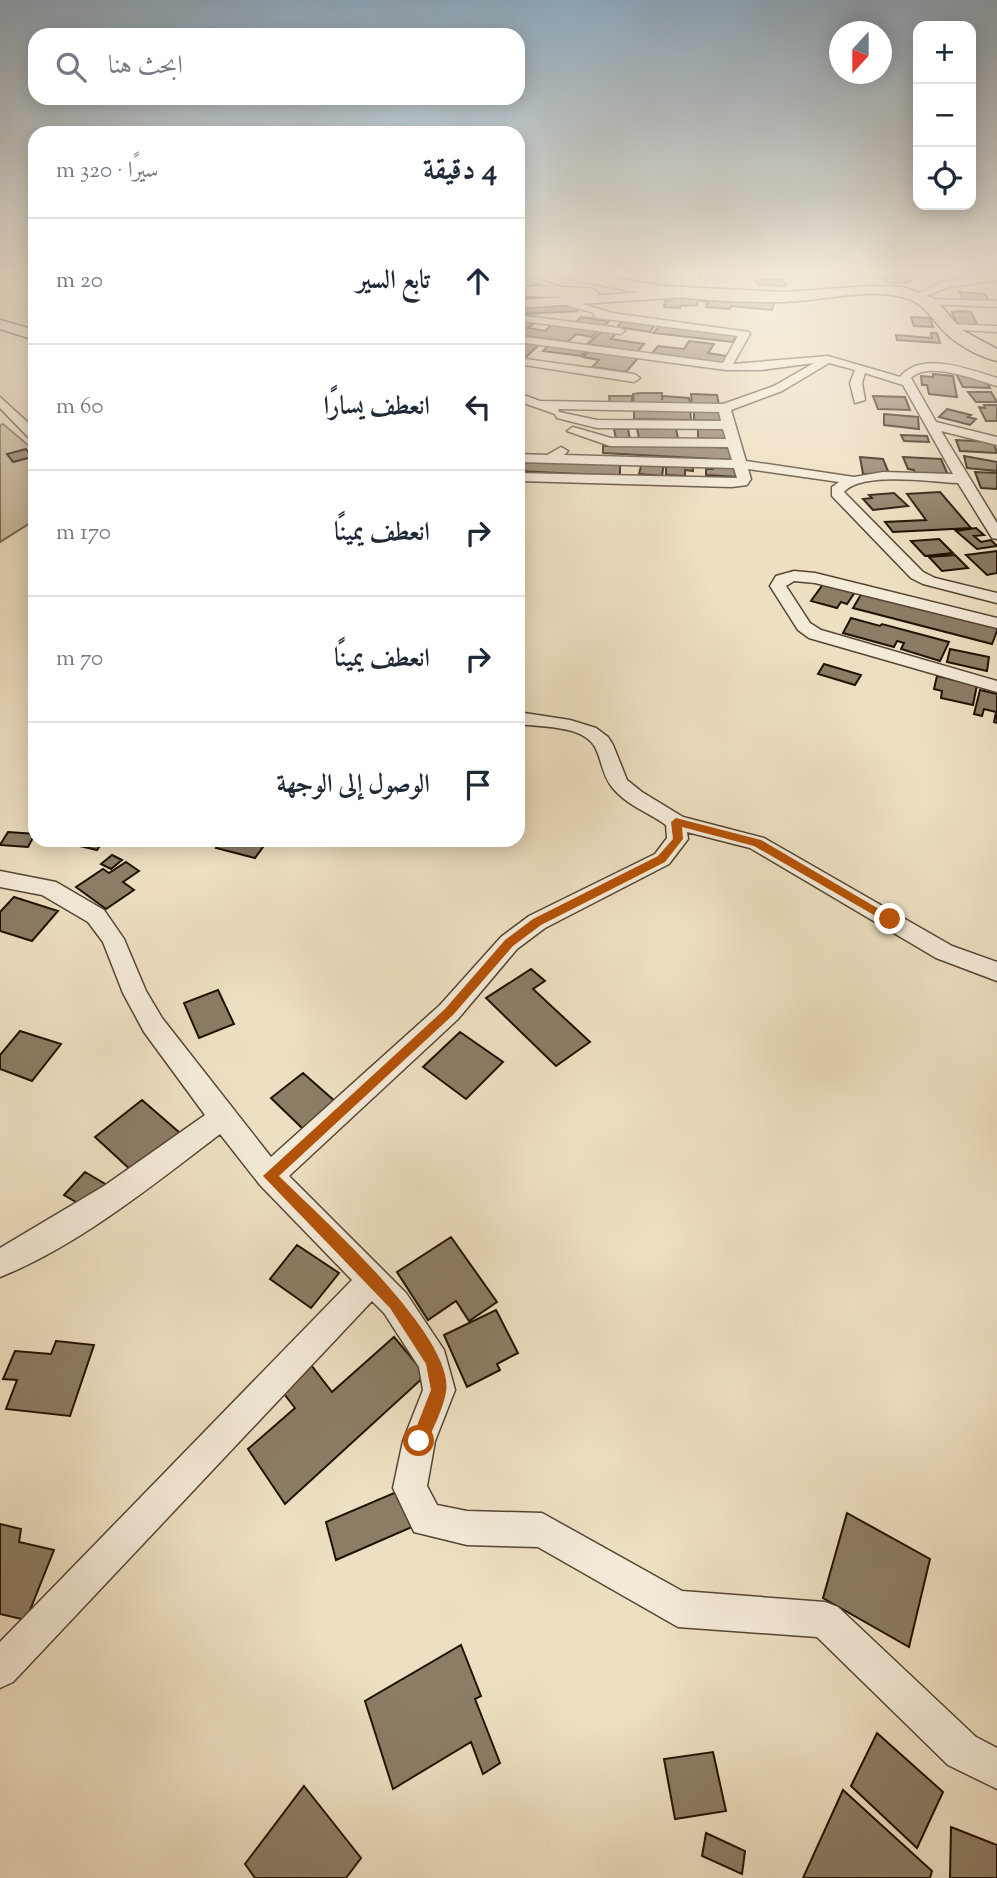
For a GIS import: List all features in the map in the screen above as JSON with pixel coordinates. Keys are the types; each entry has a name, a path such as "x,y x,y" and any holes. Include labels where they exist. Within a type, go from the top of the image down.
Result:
{"street":[{"path":"649,357 745,369 830,358 847,361 863,369 906,382"},
{"path":"726,367 732,357"},
{"path":"539,405 724,408 766,396 794,382 830,358"},
{"path":"525,362 634,378"},
{"path":"997,382 955,370 923,367 906,373 906,382 961,479 989,513 997,535"},
{"path":"534,377 559,373 566,368"},
{"path":"859,400 854,383 857,373 863,369"},
{"path":"525,400 570,421 573,436 557,456 548,459"},
{"path":"0,401 28,429"},
{"path":"525,477 742,482 744,479 724,408"},
{"path":"561,415 597,424 729,425"},
{"path":"930,424 997,440"},
{"path":"573,432 610,442 734,443"},
{"path":"525,458 739,462 818,473 851,481"},
{"path":"961,479 879,476 851,481 839,487 838,497 917,575 929,581 997,598"},
{"path":"997,624 815,578 794,576 782,579 778,586 804,626 815,635 997,687"},
{"path":"525,719 578,728 599,738 610,758 615,777 634,795 676,822 757,843 944,952 997,972"},
{"path":"270,1176 449,1012 509,943 537,922 662,859 678,839 676,822"},
{"path":"0,880 48,888 96,916 113,939 135,993 153,1025 222,1117 270,1176 395,1303 433,1362 439,1390 419,1441 410,1488 425,1520 467,1528 542,1530 678,1609 825,1620 962,1751 997,1769"},
{"path":"0,1263 37,1245 117,1196 222,1117"},
{"path":"0,1669 372,1280"}],"shaded area":[{"path":"3,424 28,445 28,524 0,542 0,425"}],"building":[{"path":"583,357 639,357 626,372 592,367 599,360"},
{"path":"678,357 727,357 723,363"},
{"path":"933,374 953,376 957,397 929,394 927,385 922,385 921,376 933,377"},
{"path":"956,374 978,377 980,381 986,381 990,388 963,387"},
{"path":"968,392 991,392 997,402 976,402"},
{"path":"662,393 662,400 663,396 689,398 690,404 634,403 633,394"},
{"path":"691,394 717,395 719,405 692,404"},
{"path":"609,396 632,396 632,403 610,403"},
{"path":"873,396 905,397 910,410 878,409"},
{"path":"984,405 997,405 997,421 986,421 979,407 985,408"},
{"path":"634,407 690,409 691,420 634,419"},
{"path":"947,409 971,415 968,417 976,419 970,425 939,417"},
{"path":"694,410 721,412 722,421 694,420"},
{"path":"884,414 918,417 919,429 884,425"},
{"path":"698,427 727,429 727,440 698,438"},
{"path":"614,429 628,429 630,439 616,439"},
{"path":"637,429 676,429 678,438 639,438"},
{"path":"901,435 927,436 929,442 904,441"},
{"path":"956,440 993,442 997,453 960,451"},
{"path":"612,442 732,448 733,460 603,453 603,446 612,446"},
{"path":"26,449 28,458 13,462 7,454"},
{"path":"964,456 997,462 997,471 967,468"},
{"path":"860,457 883,459 890,476 863,474"},
{"path":"903,457 941,459 948,475 915,474 914,470 908,469"},
{"path":"525,459 620,464 620,476 525,471"},
{"path":"642,462 664,463 662,476 639,474"},
{"path":"666,464 693,465 693,471 685,470 685,476 666,475"},
{"path":"713,464 738,466 738,477 706,475 706,469 713,469"},
{"path":"975,472 997,473 997,489 981,488"},
{"path":"940,492 971,528 893,532 885,522 926,520 907,494"},
{"path":"894,493 908,506 873,510 863,499 872,498 869,495"},
{"path":"976,528 984,535 974,536 981,542 991,540 997,546 977,549 956,531"},
{"path":"939,539 953,553 925,556 911,541"},
{"path":"997,551 997,573 987,575 966,555"},
{"path":"955,555 968,568 942,571 929,557"},
{"path":"824,583 855,592 847,604 841,602 837,608 811,601"},
{"path":"862,593 997,627 997,631 992,644 853,608"},
{"path":"851,618 949,642 940,661 901,649 904,643 897,641 894,647 843,633"},
{"path":"950,649 989,657 987,671 947,662"},
{"path":"824,664 861,675 855,685 818,674"},
{"path":"937,676 977,685 973,705 941,698 942,691 934,689"},
{"path":"980,690 997,694 997,723 994,722 996,712 984,709 982,716 974,714"},
{"path":"8,832 28,833 28,847 0,845"},
{"path":"217,847 263,847 255,858"},
{"path":"112,855 122,860 111,869 101,864"},
{"path":"126,862 139,871 123,882 134,890 106,909 76,887 103,869 109,873"},
{"path":"14,897 58,911 32,941 0,931 0,912"},
{"path":"531,969 545,981 533,989 590,1042 556,1066 486,998"},
{"path":"218,990 234,1024 199,1038 184,1003"},
{"path":"20,1031 61,1044 32,1081 0,1069 0,1055"},
{"path":"460,1032 503,1062 466,1099 423,1067"},
{"path":"303,1073 337,1103 304,1130 271,1098"},
{"path":"142,1100 180,1133 134,1173 95,1137"},
{"path":"85,1172 107,1185 86,1208 64,1195"},
{"path":"451,1237 497,1302 469,1321 456,1301 428,1320 397,1272"},
{"path":"297,1245 339,1273 311,1308 270,1279"},
{"path":"496,1310 518,1353 497,1364 500,1370 467,1387 444,1335"},
{"path":"394,1337 426,1375 285,1504 248,1449 295,1408 281,1390 311,1365 332,1392"},
{"path":"56,1341 94,1345 70,1416 6,1409 17,1380 3,1379 15,1351 51,1354"},
{"path":"401,1490 412,1527 336,1560 326,1522"},
{"path":"847,1513 930,1559 909,1647 823,1598"},
{"path":"0,1524 21,1529 19,1542 54,1550 26,1620 0,1614"},
{"path":"461,1645 481,1696 475,1699 500,1763 483,1774 471,1742 393,1789 365,1701"},
{"path":"877,1733 943,1792 917,1848 851,1786"},
{"path":"713,1752 726,1811 675,1819 664,1759"},
{"path":"304,1786 361,1858 346,1878 255,1878 245,1864"},
{"path":"843,1790 932,1871 930,1878 803,1878"},
{"path":"951,1827 997,1845 997,1878 950,1878"},
{"path":"706,1833 745,1851 742,1874 702,1856"}],"route":[{"path":"419,1441 439,1390 433,1362 395,1303 270,1176 449,1012 509,943 537,922 662,859 678,839 676,822 757,843 890,919"}]}
